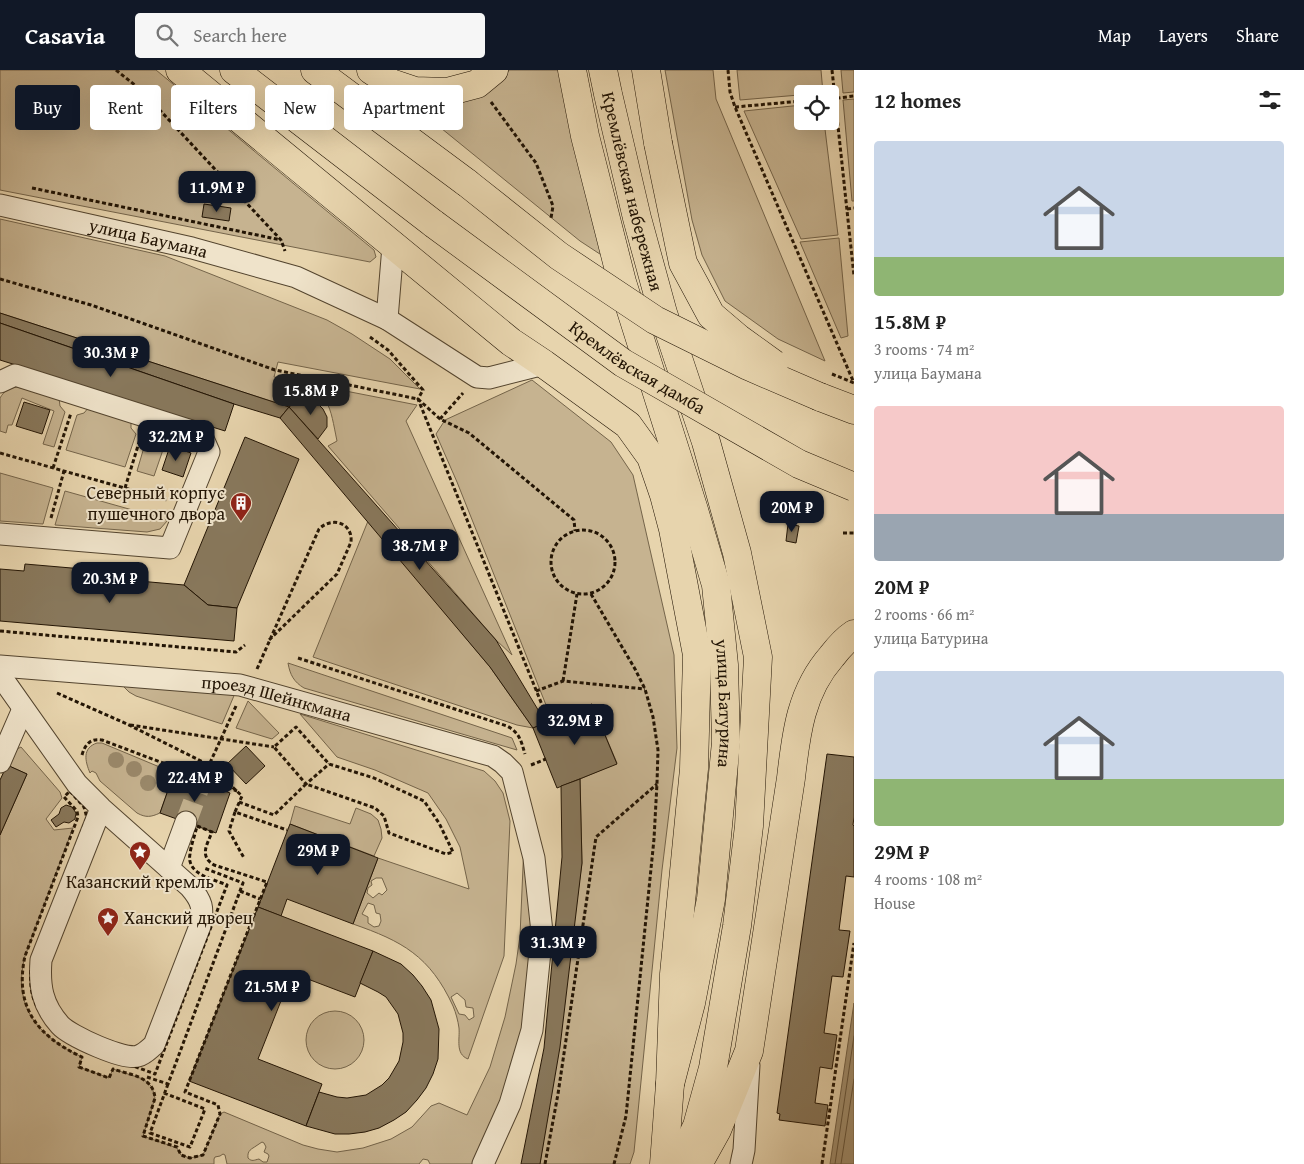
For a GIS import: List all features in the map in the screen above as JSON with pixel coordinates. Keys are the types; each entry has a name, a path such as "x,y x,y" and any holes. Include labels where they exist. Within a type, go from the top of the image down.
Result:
{"main road":[{"path":"180,70 511,342 628,425 651,457 673,529 697,655 694,769 674,974 670,1084"},
{"name":"Кремлёвская дамба","path":"234,70 434,224 623,363 799,464 854,487"},
{"path":"315,70 467,183 560,256 655,320 748,366 824,385"},
{"path":"371,70 391,83 415,90 446,92 477,84 494,70"},
{"name":"Кремлёвская набережная","path":"572,70 585,136 622,282"},
{"name":"Кремлёвская набережная","path":"603,70 637,218 663,313"},
{"path":"646,70 658,143 683,263 712,315 738,338 824,385 854,410"},
{"name":"улица Батурина","path":"622,282 716,585 724,666 726,742 711,898 691,1003 670,1084 664,1164"},
{"name":"улица Батурина","path":"663,313 706,442 737,553 758,657 749,826 737,926 713,1068 697,1126 679,1164"},
{"path":"695,1164 702,1157 717,1130 749,1051 800,717 808,694 823,666 845,640 854,634"}],"street":[{"name":"улица Баумана","path":"0,205 192,248 296,277 386,319 477,377 489,378 544,364"},
{"path":"386,319 393,246"},
{"path":"0,382 15,375 201,434 209,452 170,548 0,534"},
{"name":"проезд Шейнкмана","path":"0,666 240,685 493,756 512,772 534,858 542,932 532,1030 510,1104 483,1164"},
{"path":"0,676 77,784 100,808 178,860 190,887 198,897 202,907 200,926 154,1045 137,1057 127,1057 80,1039 61,1026 51,1012 41,989 41,960 100,808"},
{"path":"0,762 23,709"},
{"path":"178,860 186,822"},
{"path":"741,1164 744,1150 749,1051"}],"path":[{"path":"116,70 141,90 281,240 296,277"},
{"path":"728,70 730,92 735,107 854,383 824,385"},
{"path":"832,70 834,85"},
{"path":"839,98 854,96"},
{"path":"735,107 794,102"},
{"path":"838,130 854,276"},
{"path":"29,187 281,240"},
{"path":"847,208 854,208"},
{"path":"0,279 91,304 276,370 418,399 440,419 469,433 574,520 575,531"},
{"path":"369,336 388,350 423,390 418,399"},
{"path":"54,468 77,394"},
{"path":"418,399 549,722"},
{"path":"125,488 147,417"},
{"path":"0,452 187,506"},
{"path":"45,538 64,471"},
{"path":"249,688 268,642 319,529 324,524 332,522 341,524 350,532 352,537 337,574 268,642"},
{"path":"575,531 593,531 602,535 613,550 616,559 612,577 600,590 591,594 576,594 567,591 554,577 551,568 553,549 566,534 575,531"},
{"path":"843,533 854,534"},
{"path":"563,681 576,594"},
{"path":"591,594 645,689 653,717 658,750 654,839 626,1116 614,1164"},
{"path":"0,631 236,652 245,645"},
{"path":"298,658 506,726 514,730 520,737"},
{"path":"536,691 563,681 645,689"},
{"path":"55,692 127,724 209,765 242,796 229,831 244,858"},
{"path":"127,724 274,747 306,784 375,808 384,816 389,833 446,854 454,852 439,823 424,801 374,778 329,764 296,727 274,747"},
{"path":"202,780 227,726"},
{"path":"82,758 88,744 95,739 99,739 202,780 237,791"},
{"path":"529,766 546,759"},
{"path":"239,802 274,815 329,764"},
{"path":"545,1164 558,1094 596,837 657,783"},
{"path":"67,794 70,792 81,803 86,810 87,818 33,959 30,983 35,1004 42,1016 60,1036 75,1045 155,1074 226,885 199,874 178,860"},
{"path":"67,794 64,798 77,811 78,817 25,956 22,994 25,1003 47,1036 62,1047 82,1057 79,1067 109,1078 113,1069 148,1082 155,1098 143,1136 177,1147 181,1155 190,1158 203,1155 220,1114 218,1105 184,1092 267,882 214,865 207,858 205,850 212,832 197,826 189,855 178,860"},
{"path":"67,794 79,807 82,817 28,957 26,987 27,996 32,1008 46,1029 66,1046 87,1055"},
{"path":"235,812 288,830"},
{"path":"178,860 196,864"},
{"path":"164,1093 204,1109 190,1147 150,1133 164,1093 243,883 201,867"},
{"path":"240,891 261,899"},
{"path":"822,1164 854,943"},
{"path":"114,1064 168,1084"}],"shaded area":[{"path":"0,70 156,70 174,85 171,85 171,130 229,130 374,250 376,257 370,262 0,190"},
{"path":"509,70 566,70 609,260 580,241 443,130 463,130 463,85 388,85 507,73"},
{"path":"665,70 713,70 716,99 825,361 778,339 725,301 702,255 692,220"},
{"path":"737,70 821,70 822,85 794,85 794,95 740,100"},
{"path":"841,70 854,70 854,92 843,93"},
{"path":"854,99 854,201 852,201 843,100"},
{"path":"794,106 794,130 825,130 838,235 801,239 744,111"},
{"path":"0,219 165,256 327,320 390,359 420,389 278,362 274,377 417,405 406,421 512,655 496,640 328,446 337,441 330,409 321,395 303,389 290,389 289,407 0,313"},
{"path":"839,238 848,336 841,338 800,242"},
{"path":"532,380 611,442 633,475 674,655 677,748 662,870 634,1152 630,1164 540,1164 582,863 580,779 617,763 592,704 552,720 436,434 445,420"},
{"path":"17,387 59,398 60,406 65,412 54,447 43,444 54,411 22,398 12,425 8,425 6,433 0,431 0,398 7,390"},
{"path":"89,407 131,420 131,428 136,434 125,467 66,450 77,415 84,413"},
{"path":"160,429 191,440 195,450 166,441 154,476 137,471 147,437 155,435"},
{"path":"0,473 53,488 43,524 0,521"},
{"path":"65,491 168,520 160,529 147,532 55,525"},
{"path":"368,521 490,667 533,728 517,725 313,657"},
{"path":"288,663 512,738 517,750 304,688 293,678"},
{"path":"123,686 236,691 222,724 136,696"},
{"path":"248,701 279,733 272,739 236,728"},
{"path":"300,714 484,771 495,781 503,793 510,821 504,956 468,1059 461,1054 459,1028 454,1009 435,974 413,953 400,944 353,924 378,858 469,889 460,847 446,819 428,793 375,770 337,757","holes":["376,878 382,878 387,890 382,895 379,893 373,898 367,893 368,888 372,885 371,881","368,903 374,905 376,913 380,914 381,921 379,926 374,927 368,923 368,917 362,914","457,993 465,1000 466,1007 473,1008 474,1017 469,1020 465,1015 459,1014 451,997"]},
{"path":"97,743 102,743 174,773 160,813 143,816 137,813 100,781 96,773 92,771 90,773 86,755 89,748"},
{"path":"21,747 60,792 62,798 46,819 54,830 73,828 25,956 22,970 22,990 26,1006 37,1025 45,1033 53,1040 82,1057 79,1067 109,1078 113,1069 143,1079 148,1083 152,1087 155,1098 143,1136 177,1148 181,1155 190,1158 203,1155 220,1114 224,1112 303,1145 337,1152 363,1148 391,1139 412,1127 431,1106 439,1103 467,1115 490,1067 505,1017 520,936 524,844 531,936 522,1027 496,1116 474,1164 430,1164 428,1160 423,1159 419,1164 227,1164 223,1154 215,1157 214,1164 0,1164 0,835 27,774 7,765 15,750","holes":["262,1142 266,1147 264,1152 269,1156 267,1162 248,1158 250,1150"]},
{"path":"295,806 350,824 356,808 371,814 378,820 382,838 374,856 290,824"},
{"path":"335,1011 351,1016 359,1024 364,1040 359,1056 351,1064 335,1069 319,1064 311,1056 306,1040 311,1024 319,1016"}],"water":[{"path":"854,1003 854,1164 830,1164"}],"building":[{"path":"204,204 231,208 229,221 202,217"},
{"path":"0,313 289,407 280,418 234,404 0,323"},
{"path":"0,323 234,404 225,431 0,360"},
{"path":"299,399 317,403 327,417 327,427 318,439 289,407"},
{"path":"24,402 50,410 42,434 16,426"},
{"path":"289,407 496,640 546,723 533,728 490,667 280,418"},
{"name":"Северный корпус пушечного двора","path":"245,437 299,459 237,608 208,605 184,585"},
{"path":"170,446 191,453 183,477 162,470"},
{"path":"788,524 799,526 796,543 786,541"},
{"path":"25,564 83,569 82,576 184,585 208,605 237,608 234,641 0,621 0,569 24,571"},
{"path":"592,704 617,764 557,788 533,728"},
{"path":"246,746 265,766 246,784 227,764"},
{"path":"827,754 854,757 854,877 846,876 839,930 850,931 843,977 832,976 824,1033 837,1035 832,1069 820,1067 815,1103 828,1105 825,1126 779,1120 780,1114 777,1113"},
{"path":"7,765 27,774 0,835 0,780"},
{"path":"174,773 230,793 216,833 160,813"},
{"path":"580,779 582,863 560,1047 540,1164 521,1164 544,1048 562,857 561,786"},
{"path":"66,805 72,807 76,813 75,819 69,823 64,822 56,827 51,820"},
{"path":"290,824 378,858 353,924 287,899 281,916 258,907"},
{"path":"258,907 373,951 355,997 292,973 258,1059 322,1084 306,1126 189,1081"},
{"path":"373,951 401,964 413,975 431,1000 439,1029 438,1059 433,1074 426,1088 406,1112 379,1128 365,1132 335,1134 306,1126 319,1092 347,1098 366,1095 389,1078 399,1061 403,1033 398,1014 386,997 360,983"}],"tunnel":[{"path":"186,822 201,782"}],"place":[{"name":"Северный корпус пушечного двора","path":"241,522"},
{"name":"Казанский кремль","path":"140,871"},
{"name":"Ханский дворец","path":"108,937"}]}
